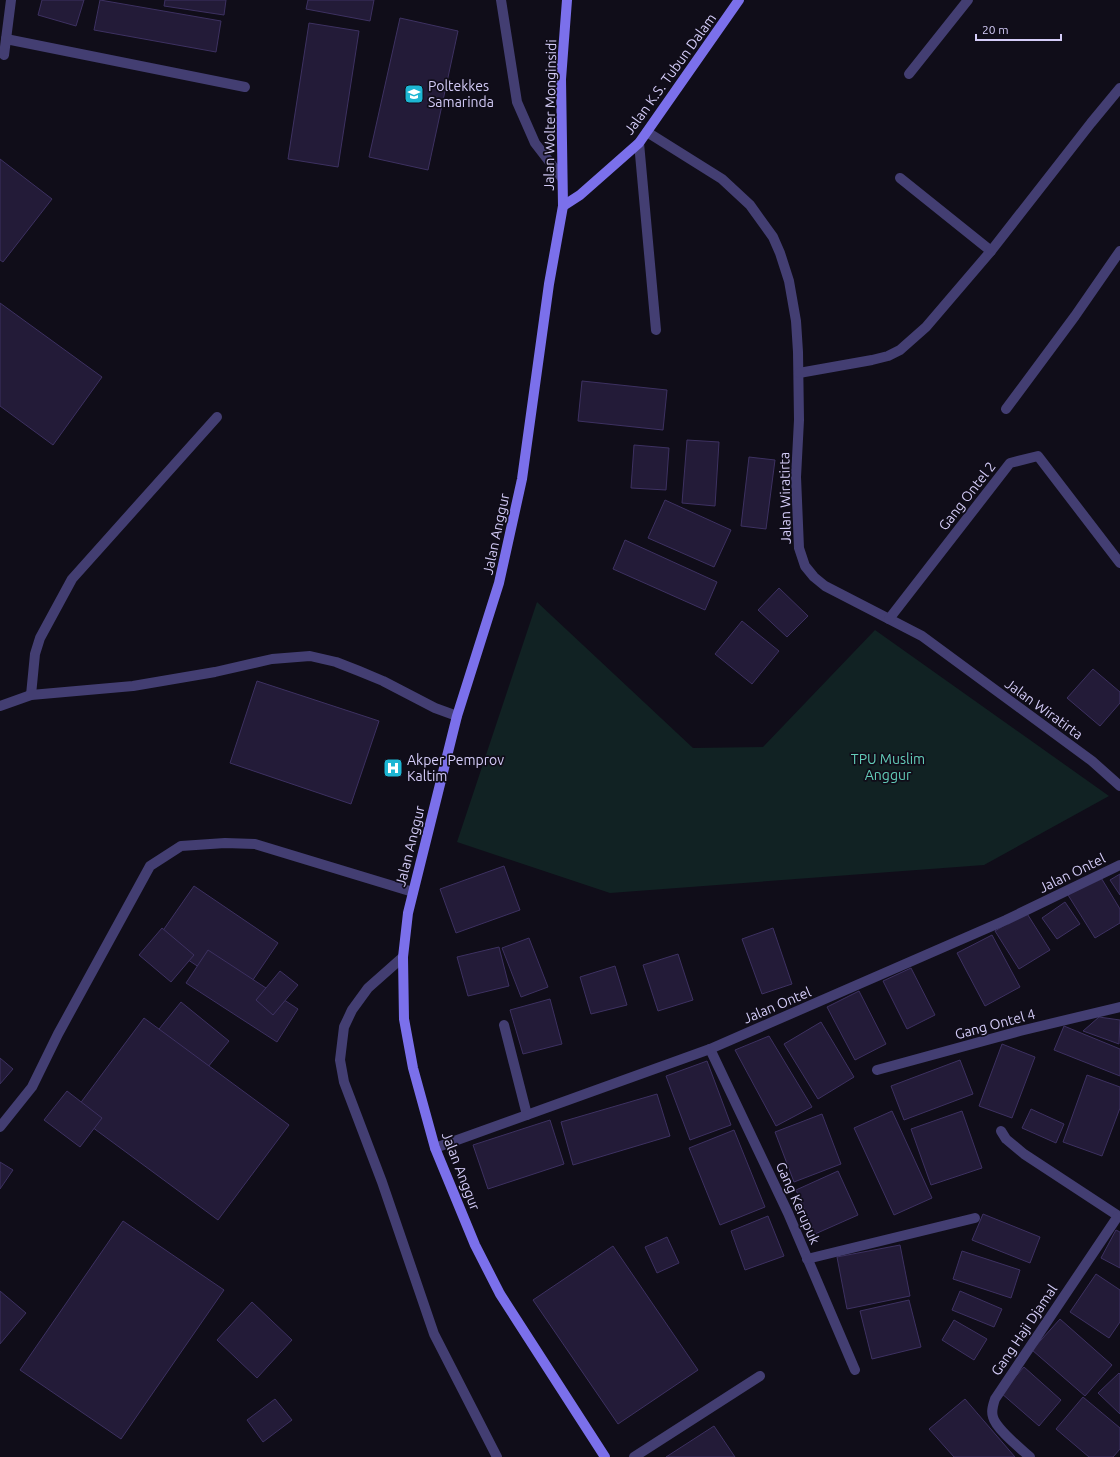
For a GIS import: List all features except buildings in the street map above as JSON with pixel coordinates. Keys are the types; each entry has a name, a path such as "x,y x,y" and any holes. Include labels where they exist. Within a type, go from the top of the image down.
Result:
{"street":[{"path":"4,55 11,0"},
{"path":"501,0 517,102 535,143 562,178"},
{"name":"Jalan Wolter Monginsidi","path":"563,206 561,79 567,0"},
{"name":"Jalan K.S. Tubun Dalam","path":"563,206 580,195 639,143 739,0"},
{"path":"909,74 968,0"},
{"path":"6,39 245,87"},
{"path":"799,373 888,356 900,350 926,327 991,251 1120,88"},
{"name":"Jalan Wiratirta","path":"647,132 722,179 750,205 773,237 780,253 789,282 796,321 799,373 799,420 796,477 797,509 799,548 805,566 814,577 826,586 922,636 1092,761 1120,786"},
{"path":"639,143 656,330"},
{"path":"900,178 991,251"},
{"name":"Jalan Anggur","path":"563,206 549,284 522,479 499,583 458,716 408,914 403,958 404,1020 413,1068 435,1148 475,1245 500,1294 605,1457"},
{"path":"1006,409 1075,316 1120,251"},
{"path":"31,695 35,654 40,638 72,579 217,417"},
{"name":"Gang Ontel 2","path":"889,619 1010,463 1038,456 1120,563"},
{"path":"0,706 31,695 133,686 215,672 272,658 310,656 336,662 360,671 436,708 458,716"},
{"path":"0,1127 32,1087 62,1028 150,866 182,846 225,843 255,844 413,892"},
{"name":"Jalan Ontel","path":"435,1148 710,1049 1006,920 1120,865"},
{"path":"403,958 368,988 349,1016 344,1027 340,1060 342,1075 382,1182 434,1334 497,1457"},
{"name":"Gang Ontel 4","path":"877,1070 1020,1031 1120,1007"},
{"path":"504,1025 527,1115"},
{"name":"Gang Kerupuk","path":"710,1049 784,1206 856,1370"},
{"path":"1000,1131 1006,1139 1024,1154 1119,1217"},
{"name":"Gang Haji Djamal","path":"1030,1457 998,1426 993,1419 992,1406 995,1399 1119,1217"},
{"path":"807,1259 975,1218"},
{"path":"634,1457 760,1376"}],"green space":[{"name":"TPU Muslim Anggur","path":"537,602 693,748 763,747 875,630 1109,796 984,865 610,893 457,842"}],"place":[{"name":"Poltekkes Samarinda","path":"414,94"},
{"name":"Akper Pemprov Kaltim","path":"393,768"}]}
